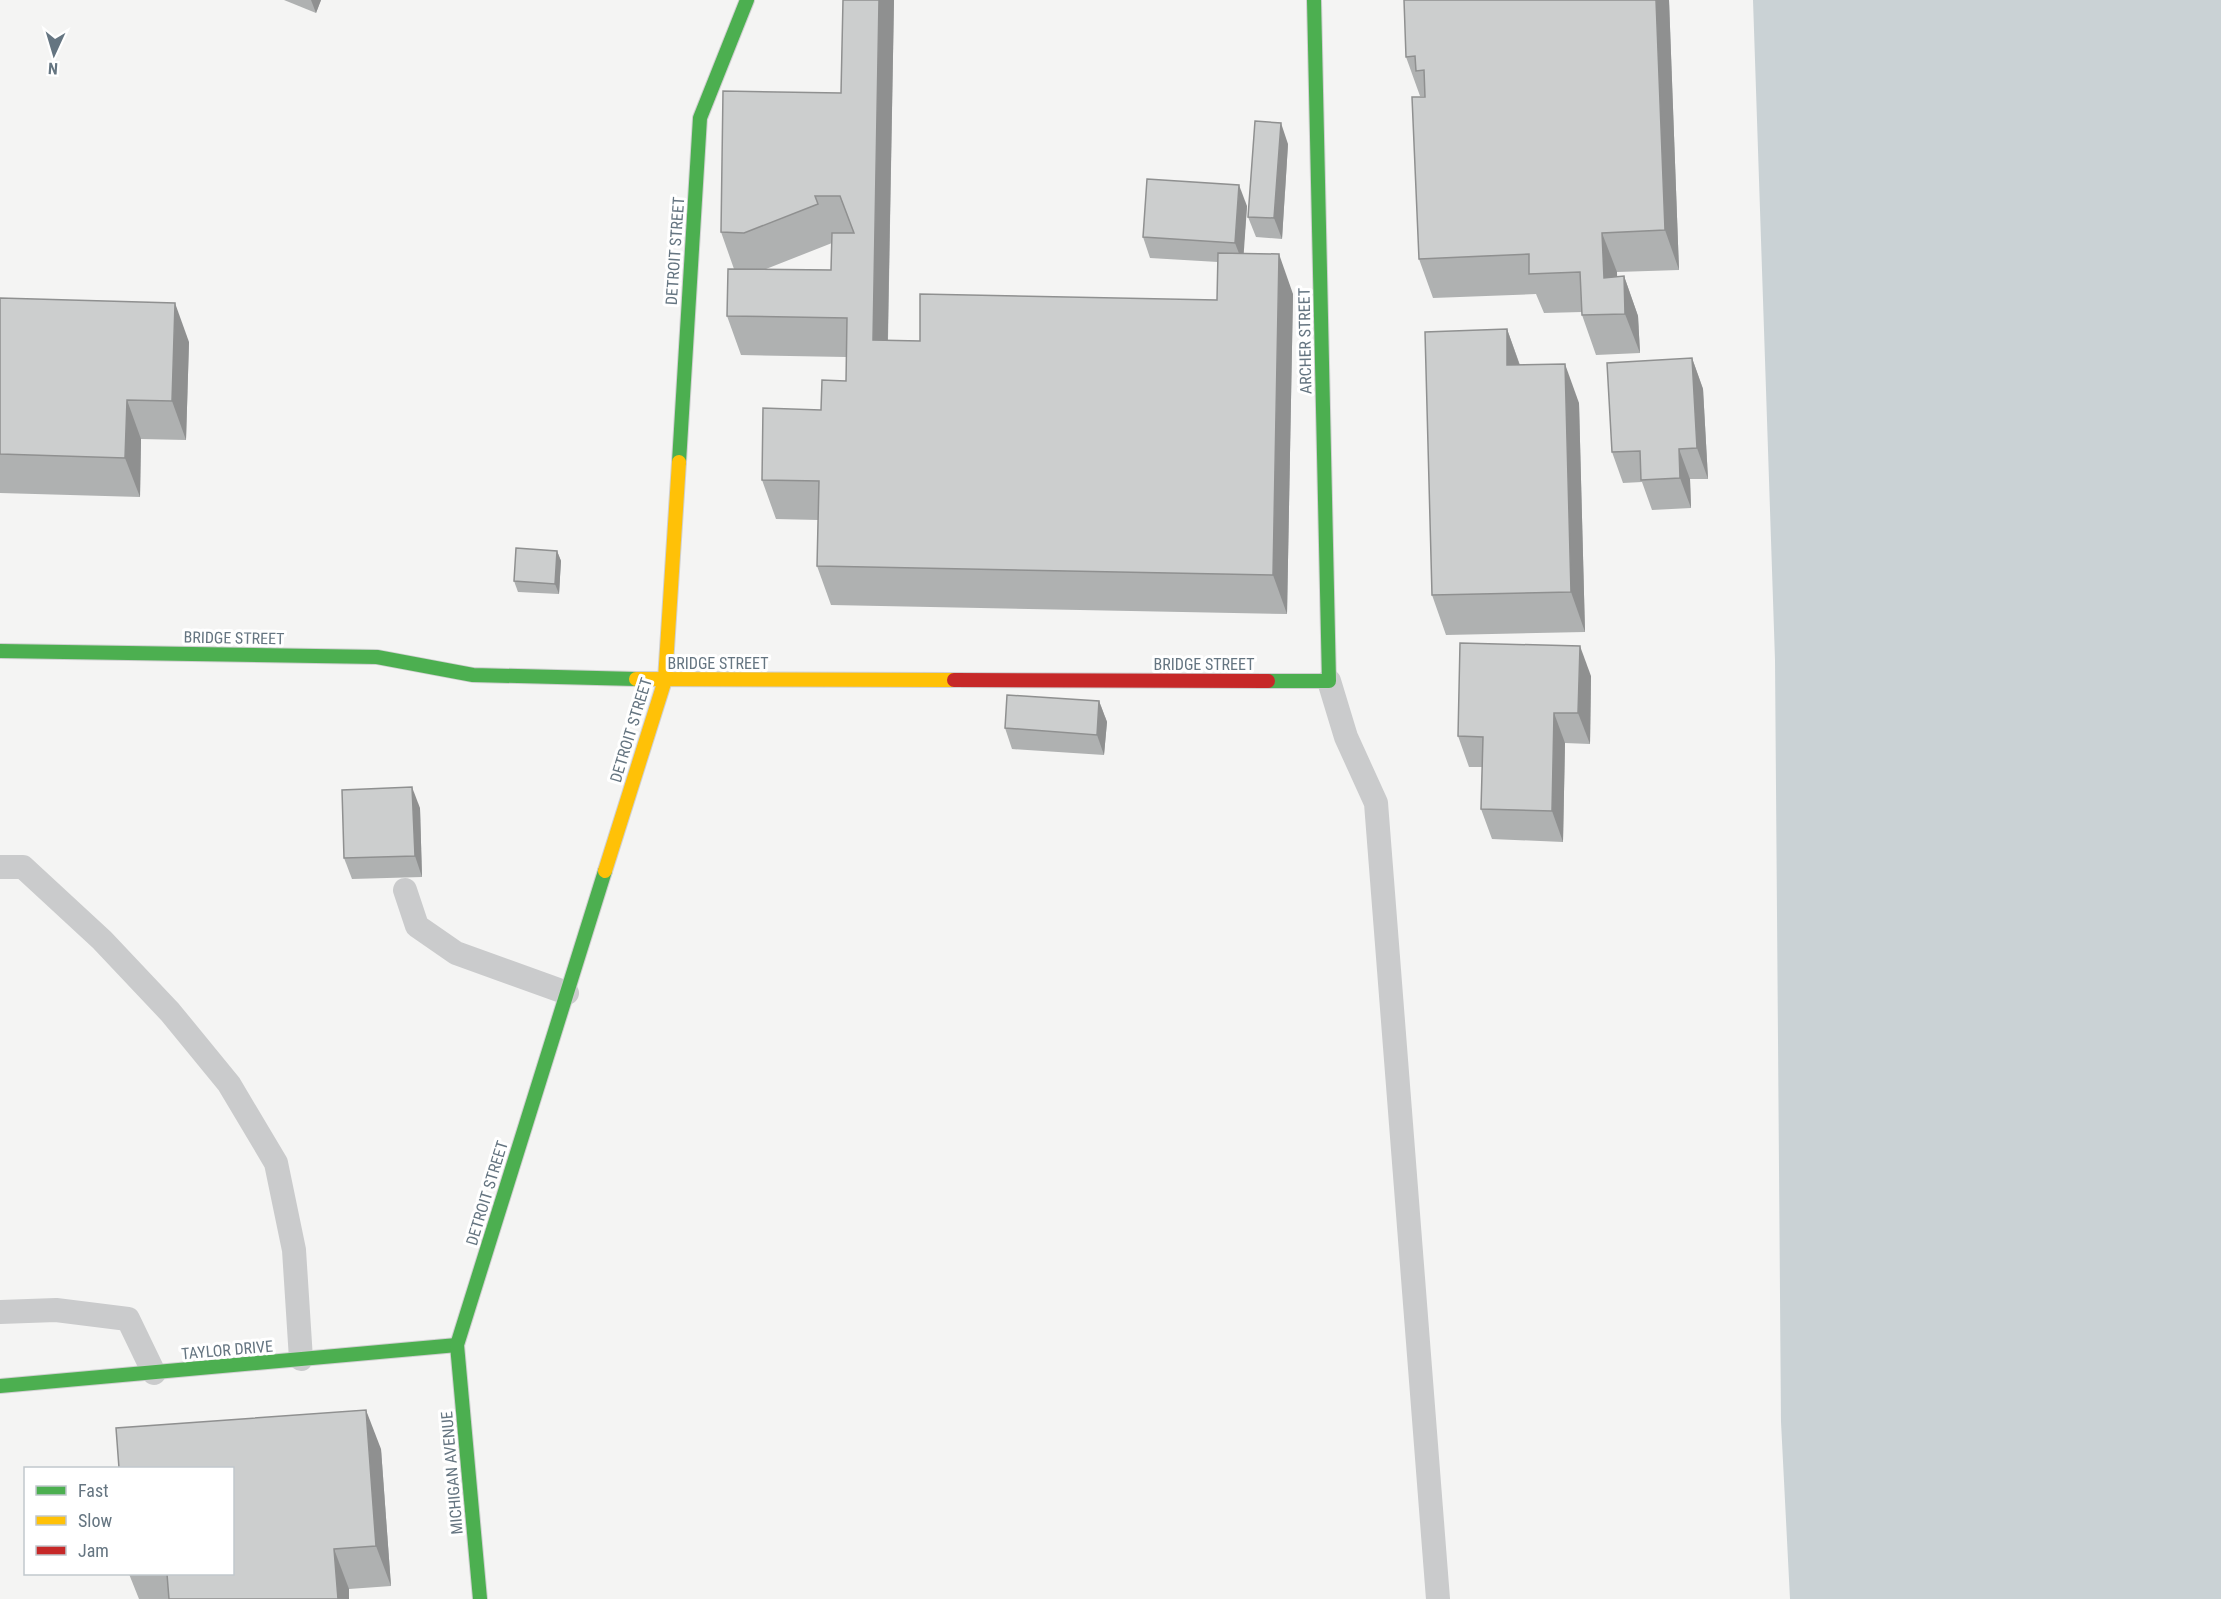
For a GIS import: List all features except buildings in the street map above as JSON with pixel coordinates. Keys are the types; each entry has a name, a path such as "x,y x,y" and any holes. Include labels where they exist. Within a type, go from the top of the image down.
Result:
{"street":[{"name":"DETROIT STREET","path":"457,1344 665,680 700,118 747,0"},
{"name":"ARCHER STREET","path":"1314,0 1329,681"},
{"name":"BRIDGE STREET","path":"0,651 377,657 473,675 665,680 1329,681"},
{"name":"TAYLOR DRIVE","path":"0,1386 457,1344"},
{"name":"MICHIGAN AVENUE","path":"457,1344 480,1599"}],"lane":[{"path":"1329,681 1346,737 1376,803 1438,1599"},
{"path":"0,867 23,867 102,940 170,1012 229,1084 276,1163 294,1250 301,1359"},
{"path":"405,890 417,926 456,953 567,993"},
{"path":"0,1312 56,1310 128,1320 154,1373"}],"shaded area":[{"path":"1753,0 2221,0 2221,1599 1790,1599 1781,1422 1775,660"}],"traffic: fast":[{"path":"679,462 700,118 747,0"},
{"path":"1268,681 1329,681 1314,0"},
{"path":"0,651 377,657 473,675 636,679"},
{"path":"480,1599 457,1345 605,871"},
{"path":"0,1386 457,1345"}],"traffic: slow":[{"path":"605,871 665,680 679,462"},
{"path":"636,679 954,680"}],"traffic: jam":[{"path":"954,680 1268,681"}]}
